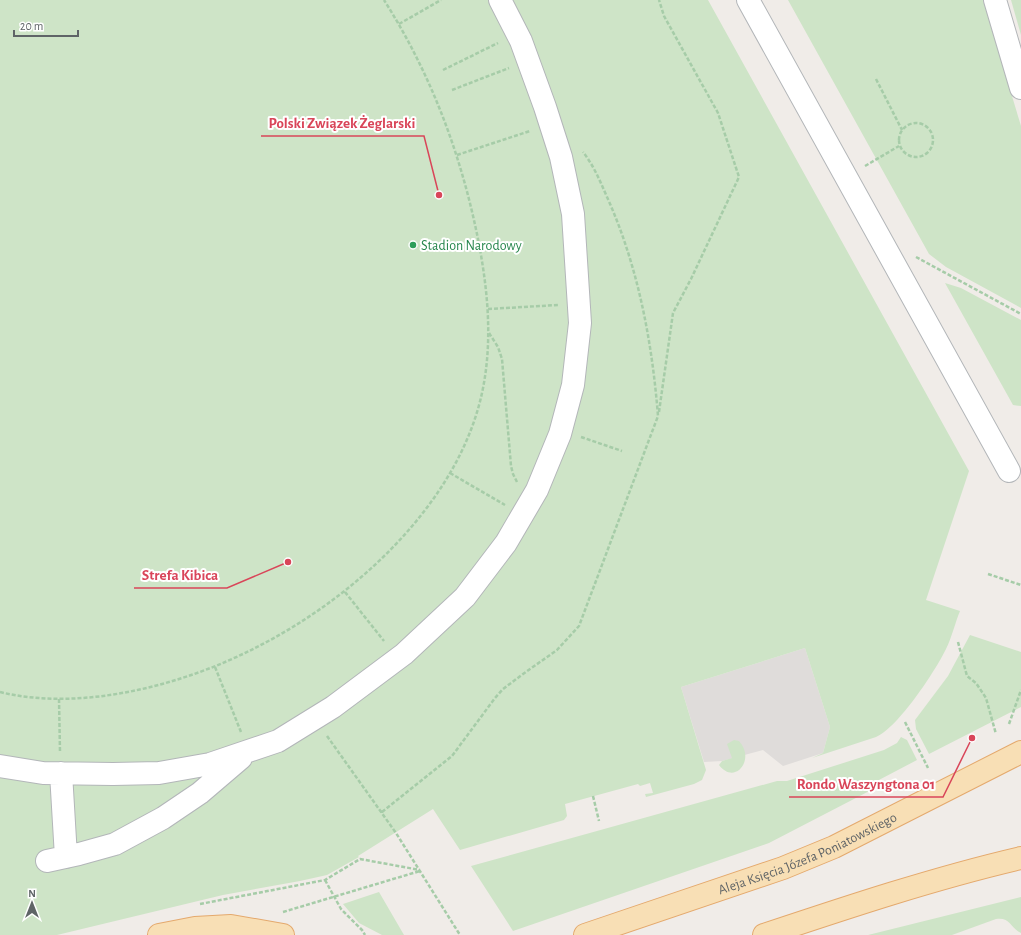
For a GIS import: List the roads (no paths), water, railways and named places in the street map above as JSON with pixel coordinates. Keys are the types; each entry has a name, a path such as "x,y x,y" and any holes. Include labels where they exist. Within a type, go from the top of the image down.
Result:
{"main road":[{"name":"Aleja Księcia Józefa Poniatowskiego","path":"585,935 783,868 834,847 1021,752"},
{"path":"764,935 820,916 1021,858"},
{"path":"159,935 195,928 231,926 282,935"}],"street":[{"path":"0,766 43,773 61,765 113,774 159,773 210,764 278,741 334,707 404,654 465,597 506,543 537,490 560,434 573,386 580,323 573,214 561,157 521,41 500,0"},
{"path":"748,0 1009,471"},
{"path":"995,0 1021,88"},
{"path":"61,765 56,859 115,844 163,818 200,793 249,751"}],"place":[{"name":"Polski Związek Żeglarski","path":"439,195"},
{"name":"Stadion Narodowy","path":"413,245"},
{"name":"Strefa Kibica","path":"288,562"},
{"name":"Rondo Waszyngtona 01","path":"972,738"}]}
